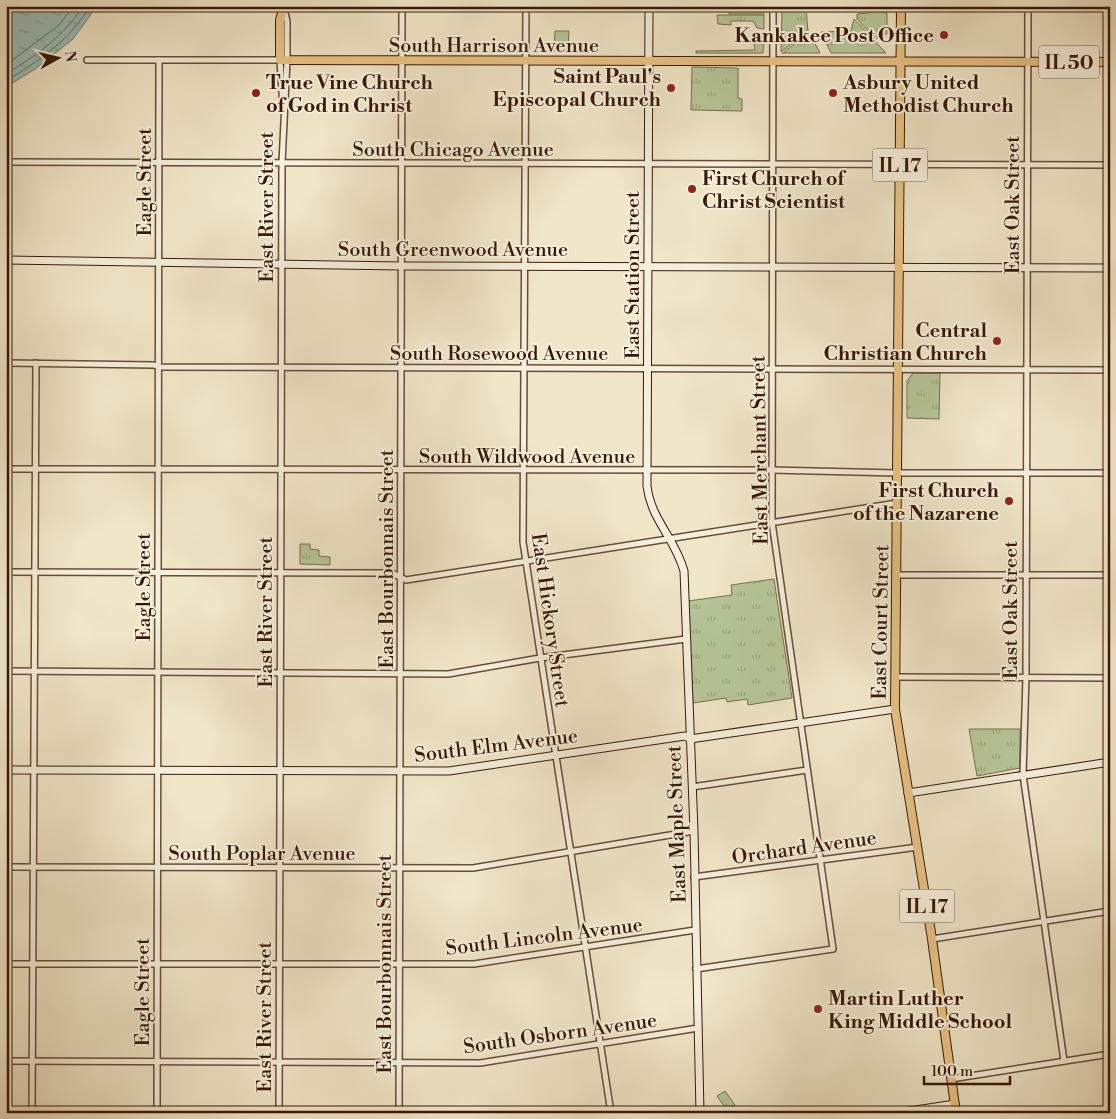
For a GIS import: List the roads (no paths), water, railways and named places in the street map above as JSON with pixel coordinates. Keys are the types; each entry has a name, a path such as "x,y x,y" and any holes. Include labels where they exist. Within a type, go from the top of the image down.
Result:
{"main road":[{"name":"East Court Street","path":"901,6 895,709 932,939 956,1113"},
{"name":"East River Street","path":"284,7 280,20 284,60"},
{"name":"South Harrison Avenue","path":"284,60 901,63"},
{"name":"IL 50","path":"901,63 1110,62"}],"street":[{"name":"East Bourbonnais Street","path":"399,1113 402,6"},
{"name":"East Hickory Street","path":"526,6 525,561 612,1113"},
{"name":"East Station Street","path":"649,6 647,472 648,496 651,507 659,525 670,538"},
{"name":"East Merchant Street","path":"696,969 833,949 772,522 773,6"},
{"name":"East Oak Street","path":"1028,6 1025,370 1026,677 1023,775 1064,1061"},
{"name":"South Harrison Avenue","path":"87,60 284,60"},
{"name":"Eagle Street","path":"157,1113 160,60"},
{"name":"East River Street","path":"280,1113 283,111 280,96 284,60"},
{"name":"South Chicago Avenue","path":"6,162 900,166 1110,165"},
{"name":"South Greenwood Avenue","path":"6,260 159,261 164,264 401,266 1110,268"},
{"name":"South Rosewood Avenue","path":"6,363 154,364 159,367 282,368 1110,370"},
{"path":"32,1113 35,770 33,470 36,363"},
{"name":"South Wildwood Avenue","path":"6,469 647,472 771,470 898,473 1110,473"},
{"path":"6,572 158,574 392,573 406,580 897,503"},
{"name":"East Maple Street","path":"670,538 684,571 694,831 700,1113"},
{"path":"896,575 1110,575"},
{"path":"6,671 158,674 448,674 540,658 686,638"},
{"path":"895,677 1110,678"},
{"name":"South Elm Avenue","path":"6,770 449,771 685,736 690,739 895,709"},
{"path":"908,793 1109,762 1110,774"},
{"path":"692,786 807,770"},
{"name":"South Poplar Avenue","path":"6,867 473,868 694,831"},
{"name":"Orchard Avenue","path":"694,877 918,847"},
{"path":"932,939 1110,911"},
{"name":"South Lincoln Avenue","path":"6,964 400,966 474,964 695,930"},
{"name":"South Osborn Avenue","path":"6,1062 280,1061 399,1064 480,1063 698,1028"},
{"path":"951,1079 1110,1054"},
{"path":"896,1113 955,1104"}],"water":[{"path":"6,6 97,6 73,39 35,69 6,87"}],"place":[{"name":"Kankakee Post Office","path":"944,35"},
{"name":"Saint Paul's Episcopal Church","path":"671,88"},
{"name":"True Vine Church of God in Christ","path":"256,93"},
{"name":"Asbury United Methodist Church","path":"833,93"},
{"name":"First Church of Christ Scientist","path":"692,189"},
{"name":"Central Christian Church","path":"997,341"},
{"name":"First Church of the Nazarene","path":"1009,501"},
{"name":"Martin Luther King Middle School","path":"818,1009"}]}
